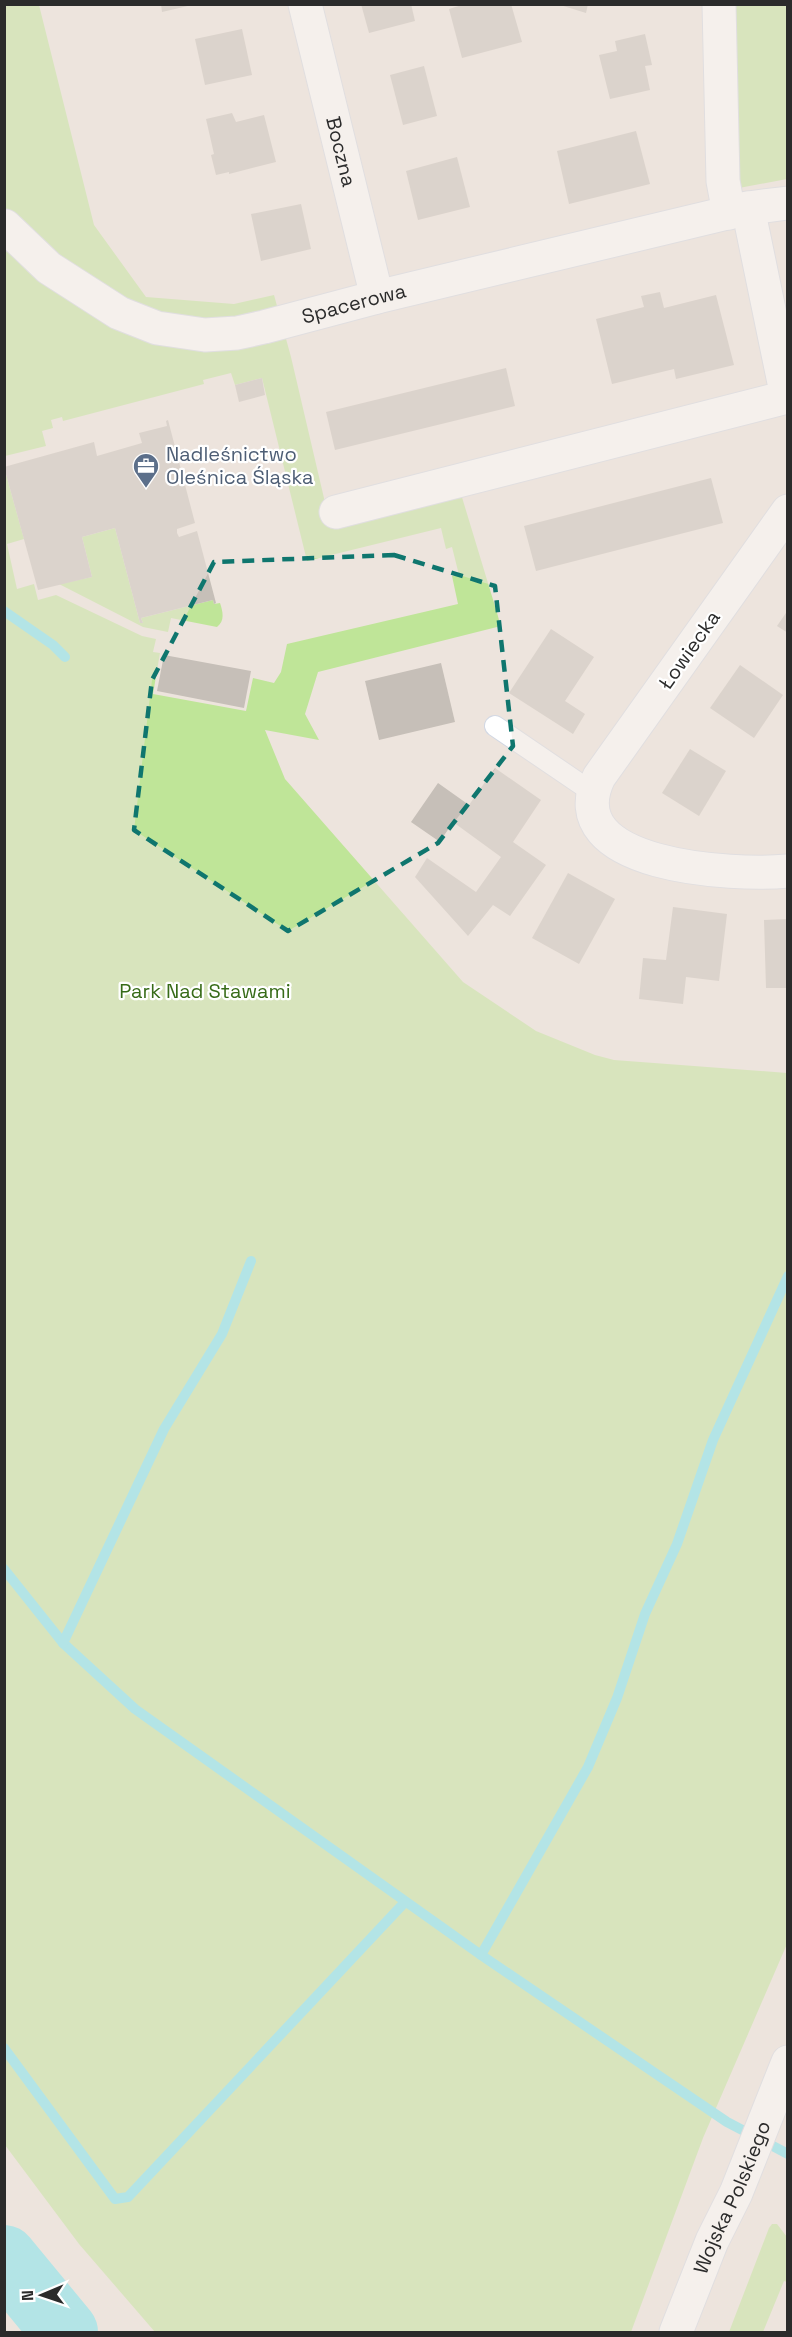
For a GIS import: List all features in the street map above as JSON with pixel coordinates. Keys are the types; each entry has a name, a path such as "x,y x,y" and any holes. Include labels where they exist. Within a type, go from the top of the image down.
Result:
{"street":[{"name":"Boczna","path":"305,4 376,297"},
{"path":"336,513 787,399 739,211 723,181 719,4"},
{"name":"Spacerowa","path":"5,226 49,268 119,312 157,328 205,335 237,333 264,327 376,297 739,211 788,203"},
{"name":"Łowiecka","path":"592,792 599,777 788,511"},
{"path":"592,792 592,808 597,826 608,838 630,851 667,862 725,871 788,871"},
{"name":"Wojska Polskiego","path":"676,2332 712,2241 736,2193 784,2071"}],"lane":[{"path":"495,726 592,792"}],"highlighted area":[{"path":"394,555 495,586 513,746 438,843 288,931 134,830 152,680 214,562"}],"green space":[{"name":"Park Nad Stawami","path":"5,5 39,5 94,225 146,297 234,304 274,295 331,528 461,494 501,626 318,672 305,714 319,740 265,730 285,779 463,982 536,1031 595,1055 614,1060 787,1073 787,1944 703,2138 631,2332 155,2332 79,2244 5,2145 4,467 24,539 7,544 17,589 34,584 38,600 56,595 142,636 156,639 153,652 160,653 153,694 246,711 253,678 274,683 281,672 287,644 458,604 452,576 459,575 452,547 446,549 441,528 307,561 262,378 235,385 231,373 203,380 204,384 63,421 62,417 51,420 53,428 42,431 46,446 5,456"},
{"path":"728,5 787,5 787,179 739,188"},
{"path":"115,528 140,623 143,623 141,618 213,600 214,604 220,603 221,606 223,616 220,625 217,627 171,618 168,632 143,627 59,584 92,577 82,537"},
{"path":"772,2224 777,2224 787,2237 787,2282 784,2281 763,2332 729,2332 769,2228"}],"building":[{"path":"161,4 192,4 192,5 162,12"},
{"path":"361,4 411,4 415,21 369,33"},
{"path":"465,4 511,4 522,42 462,58 449,9"},
{"path":"557,4 588,4 586,13"},
{"path":"242,29 252,75 205,85 195,39"},
{"path":"645,34 652,65 645,66 650,90 610,99 599,55 617,51 615,41"},
{"path":"424,66 437,116 403,125 390,75"},
{"path":"232,113 236,122 264,115 276,162 216,175 206,119"},
{"path":"636,131 650,184 569,204 557,151"},
{"path":"457,157 470,207 418,220 406,171"},
{"path":"301,204 311,249 261,261 251,214"},
{"path":"660,292 664,308 716,295 734,365 676,379 674,369 612,384 596,319 644,307 641,296"},
{"path":"506,368 515,406 335,450 326,412"},
{"path":"262,378 265,395 239,402 235,385"},
{"path":"168,420 195,523 177,529 177,533 179,537 197,531 216,603 214,604 213,600 141,618 143,623 140,623 115,528 82,537 92,577 38,590 4,467 94,442 97,456 142,443 139,433 167,426 166,421"},
{"path":"711,478 723,523 536,571 524,526"},
{"path":"788,610 788,633 777,626"},
{"path":"551,629 594,657 565,701 585,714 573,734 509,693"},
{"path":"164,655 251,671 244,708 157,691"},
{"path":"441,663 455,722 379,740 365,681"},
{"path":"740,665 783,695 754,738 710,708"},
{"path":"690,749 726,771 699,816 662,793"},
{"path":"495,768 541,800 513,842 546,865 510,916 493,905 468,936 415,877 427,858 476,892 501,857 453,822 440,842 411,822 438,783 469,805"},
{"path":"568,873 615,899 579,964 532,938"},
{"path":"673,907 727,914 719,981 686,977 683,1004 639,999 643,958 666,960"},
{"path":"788,919 788,988 766,988 764,920"}],"waterway":[{"path":"4,611 53,645 65,657"},
{"path":"63,1643 164,1429 222,1334 251,1261"},
{"path":"481,1955 588,1767 617,1698 645,1614 677,1544 713,1440 788,1276"},
{"path":"4,1569 63,1643 135,1709 481,1955 727,2122 788,2154"},
{"path":"4,2048 115,2199 128,2197 405,1902"},
{"path":"4,2258 65,2332"}],"place":[{"name":"Nadleśnictwo Oleśnica Śląska","path":"146,489"}]}
